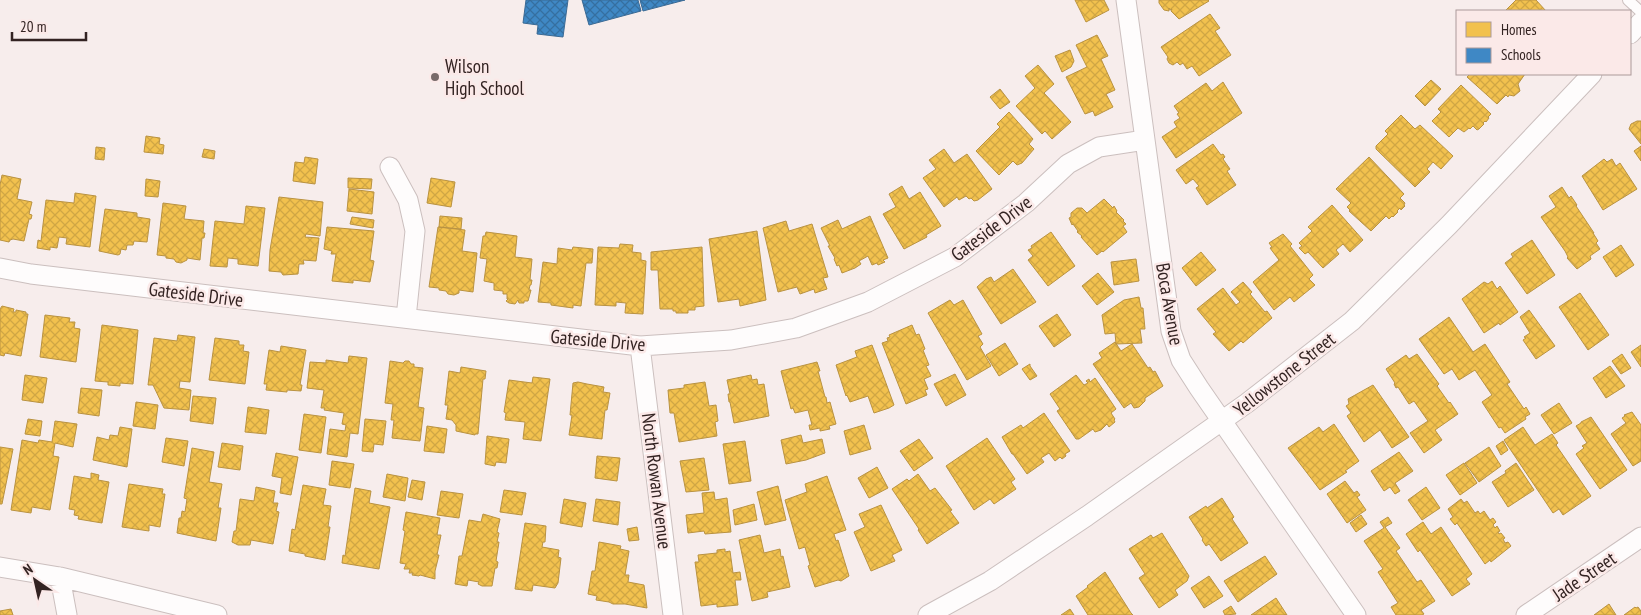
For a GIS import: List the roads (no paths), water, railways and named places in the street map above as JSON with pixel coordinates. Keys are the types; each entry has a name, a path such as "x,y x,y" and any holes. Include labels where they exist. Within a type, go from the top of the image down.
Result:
{"street":[{"name":"Boca Avenue","path":"1126,0 1171,331 1181,360 1356,615"},
{"path":"1631,33 1641,22"},
{"name":"Yellowstone Street","path":"928,615 958,608 990,581 1079,522 1222,421 1352,321 1449,224 1591,75"},
{"name":"Gateside Drive","path":"0,268 31,274 640,346 731,340 796,328 868,302 955,257 1026,203 1068,164 1099,147 1145,140"},
{"path":"390,167 408,200 415,230 406,318"},
{"name":"North Rowan Avenue","path":"640,346 673,615"},
{"name":"Jade Street","path":"1526,615 1641,537"},
{"path":"0,567 60,577 217,615"},
{"path":"60,577 67,615"}],"lane":[{"path":"1628,0 1641,12"}],"place":[{"name":"Wilson High School","path":"435,77"}]}
